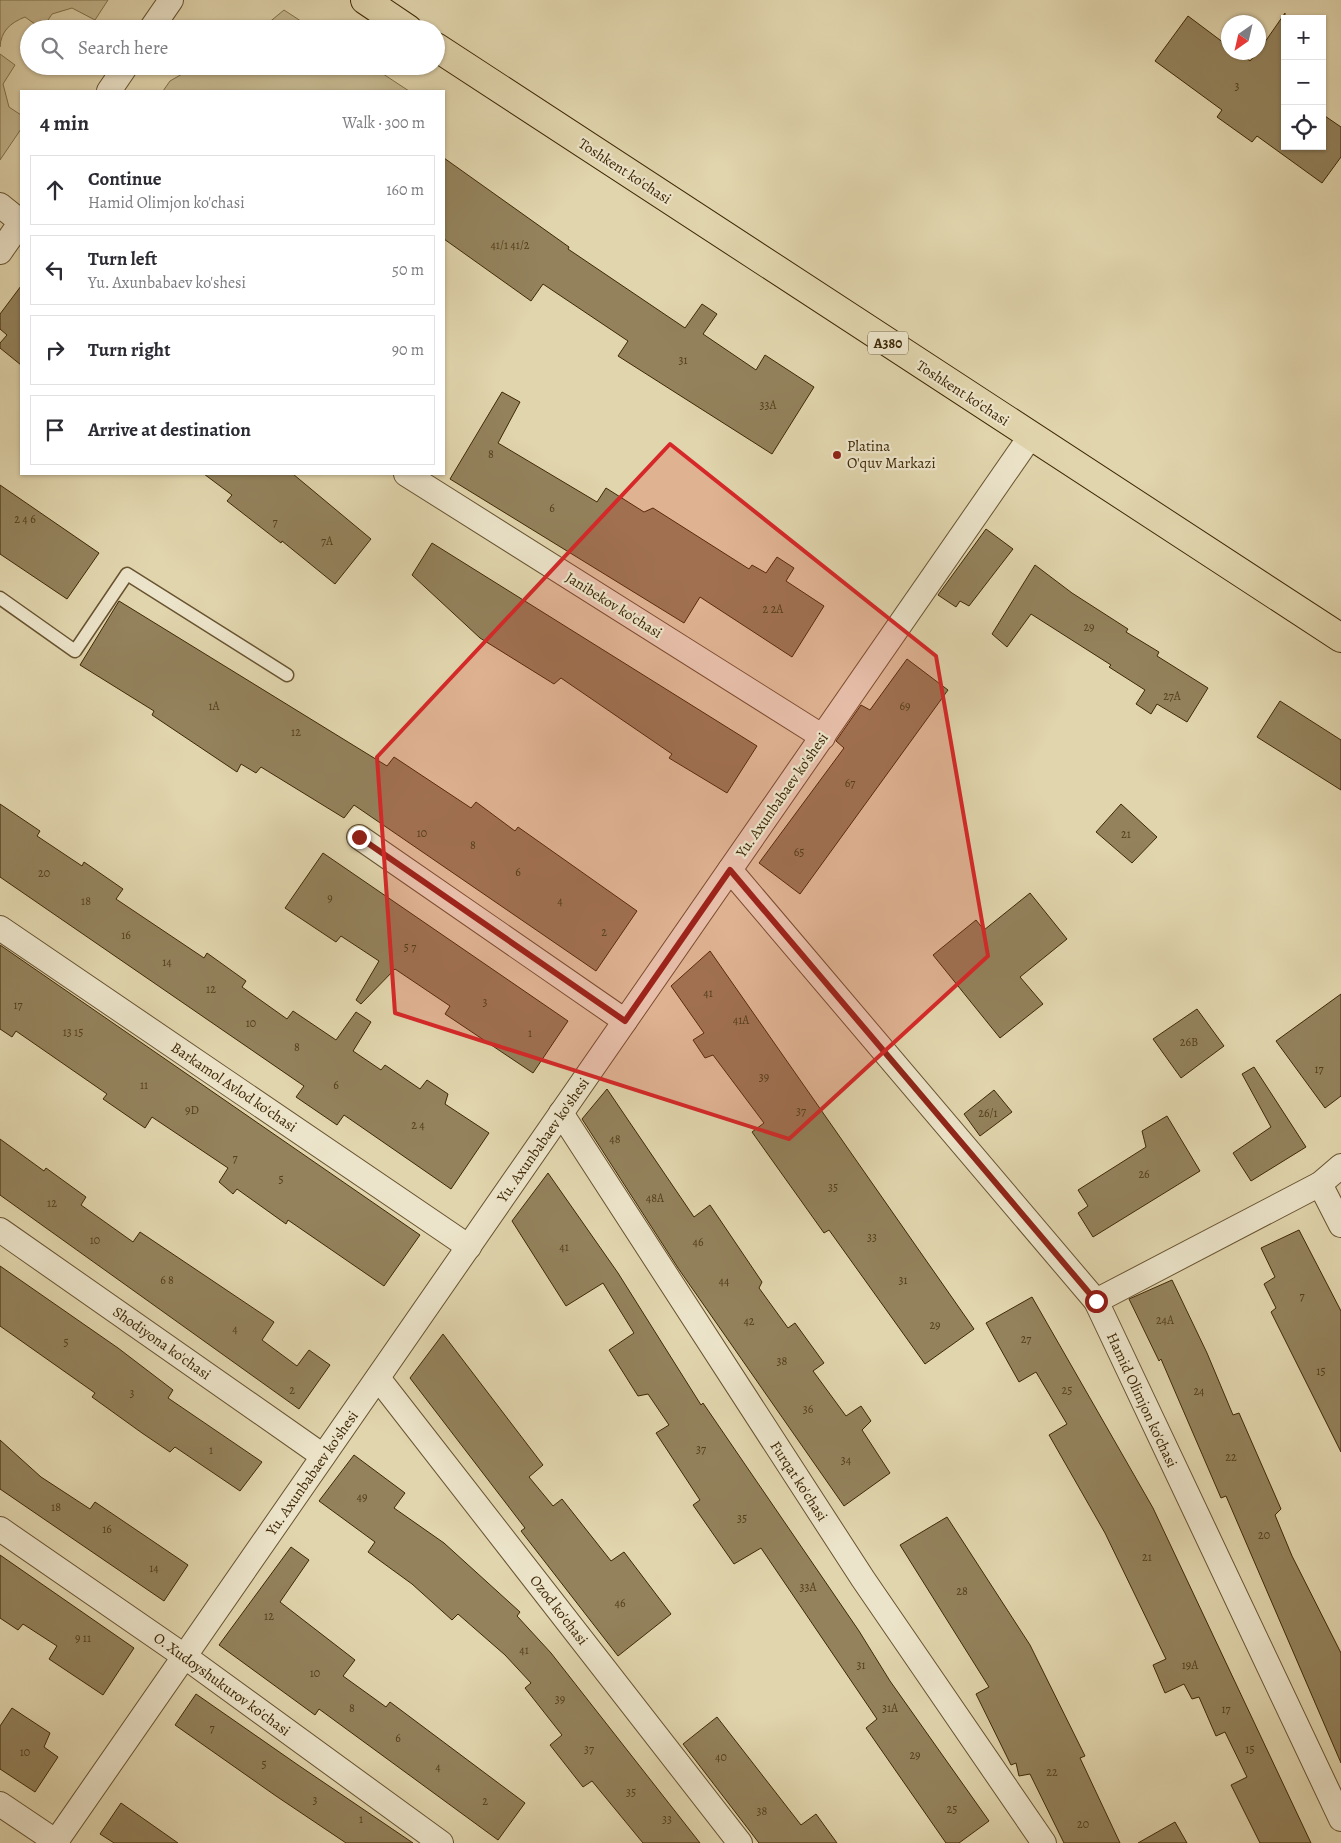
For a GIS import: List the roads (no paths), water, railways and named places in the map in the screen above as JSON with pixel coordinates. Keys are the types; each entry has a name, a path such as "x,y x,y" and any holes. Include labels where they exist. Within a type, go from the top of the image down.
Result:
{"highway":[{"path":"365,0 395,20"},
{"name":"Toshkent ko'chasi","path":"445,53 1030,437 1341,638"}],"street":[{"path":"157,20 170,0"},
{"path":"110,90 120,75"},
{"path":"0,205 20,221"},
{"path":"0,252 20,223"},
{"name":"Yu. Axunbabaev ko'shesi","path":"56,1843 1030,437"},
{"name":"Janibekov ko'chasi","path":"408,475 823,737"},
{"path":"359,837 625,1021"},
{"name":"Hamid Olimjon ko'chasi","path":"730,870 1096,1301 1341,1819"},
{"name":"Barkamol Avlod ko'chasi","path":"0,928 469,1247"},
{"name":"Furqat ko'chasi","path":"561,1113 863,1579 1044,1843"},
{"path":"1096,1301 1320,1184 1341,1166"},
{"path":"1320,1184 1341,1225"},
{"name":"Shodiyona ko'chasi","path":"0,1230 323,1456"},
{"name":"Ozod ko'chasi","path":"378,1378 740,1843"},
{"name":"O. Xudoyshukurov ko'chasi","path":"0,1529 184,1656 441,1843"},
{"path":"0,1804 56,1843"}],"lane":[{"path":"0,598 75,651 127,574 287,675"}],"place":[{"name":"Platina O'quv Markazi","path":"837,455"}]}
